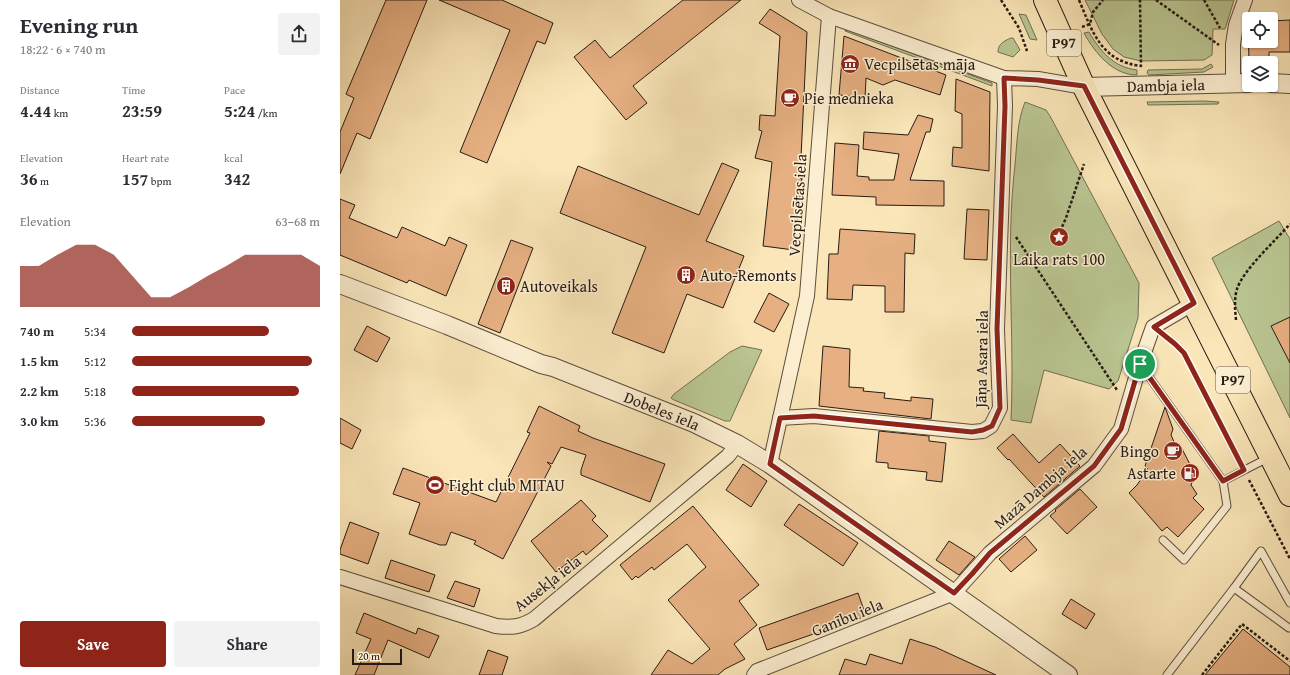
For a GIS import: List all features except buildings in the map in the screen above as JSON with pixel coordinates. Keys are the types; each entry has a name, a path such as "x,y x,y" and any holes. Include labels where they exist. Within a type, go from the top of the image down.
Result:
{"main road":[{"name":"P97","path":"1045,0 1084,86 1290,495"}],"street":[{"path":"799,0 828,16 1004,78 1038,80 1084,86"},
{"path":"1241,83 1233,44 1236,26 1244,0"},
{"name":"Vecpilsētas iela","path":"770,464 807,296 828,16"},
{"name":"Jāņa Asara iela","path":"780,418 814,416 972,432 983,430 992,426 1000,408 997,329 1005,106 1004,78"},
{"name":"Dambja iela","path":"1084,86 1241,83"},
{"path":"1278,83 1290,84"},
{"name":"Dobeles iela","path":"340,284 694,423 736,444 770,464 1068,675"},
{"path":"1154,327 1194,303"},
{"name":"Mazā Dambja iela","path":"954,593 990,553 1094,466 1121,429 1140,364 1154,327"},
{"name":"Ausekļa iela","path":"340,576 496,626 508,628 524,625 534,619 728,456 736,444"},
{"name":"Ganību iela","path":"754,675 757,671 954,593"}],"lane":[{"path":"1140,364 1223,481 1227,506 1184,560 1162,540"},
{"path":"1223,481 1271,456"},
{"path":"1167,675 1261,551 1290,603"},
{"path":"1234,588 1290,628"}],"path":[{"path":"1001,0 1019,28 1027,51"},
{"path":"1079,0 1102,48 1116,59 1131,65 1141,66 1140,0"},
{"path":"1090,24 1093,12 1103,0"},
{"path":"1156,0 1208,36 1218,45"},
{"path":"1204,0 1221,29 1221,32"},
{"path":"1082,27 1090,24"},
{"path":"1058,236 1066,218 1084,164"},
{"path":"1236,320 1234,304 1238,287 1251,267 1290,224"},
{"path":"1013,232 1117,390"},
{"path":"1154,327 1184,353 1290,559"},
{"path":"1202,675 1242,624 1290,662"}],"green space":[{"path":"1085,0 1234,0 1225,29 1213,29 1212,55 1204,60 1141,61 1124,57 1113,49 1102,34"},
{"path":"1019,14 1026,15 1037,40 1030,39"},
{"path":"846,29 992,83 992,86 845,31"},
{"path":"1089,32 1098,46 1108,57 1114,62 1137,70 1137,75 1120,71 1106,62 1099,55 1084,33"},
{"path":"1013,38 1020,50 1013,57 998,52 1000,45"},
{"path":"1211,64 1213,67 1204,72 1149,75 1147,73 1148,70 1202,69"},
{"path":"1025,102 1046,110 1050,116 1139,283 1138,318 1118,381 1109,389 1044,370 1031,423 1011,420 1012,356 1010,261 1012,197 1020,117"},
{"path":"1147,102 1219,102 1218,104 1148,105"},
{"path":"1279,221 1290,239 1290,418 1212,258"},
{"path":"742,346 762,350 730,421 725,421 671,398 674,394 730,352"}],"place":[{"name":"Vecpilsētas māja","path":"850,64"},
{"name":"Pie mednieka","path":"790,98"},
{"name":"Laika rats 100","path":"1059,237"},
{"name":"Auto-Remonts","path":"686,275"},
{"name":"Autoveikals","path":"506,286"},
{"name":"Bingo","path":"1173,451"},
{"name":"Astarte","path":"1190,473"},
{"name":"Fight club MITAU","path":"435,485"}],"route":[{"path":"1004,78 1038,80 1084,86 1194,303 1170,316 1154,327 1184,353 1244,470 1223,481 1140,364 1121,429 1094,466 990,553 954,593 770,464 780,418 814,416 960,432 983,430 992,426 1000,408 997,329 1005,106 1004,78"}]}
